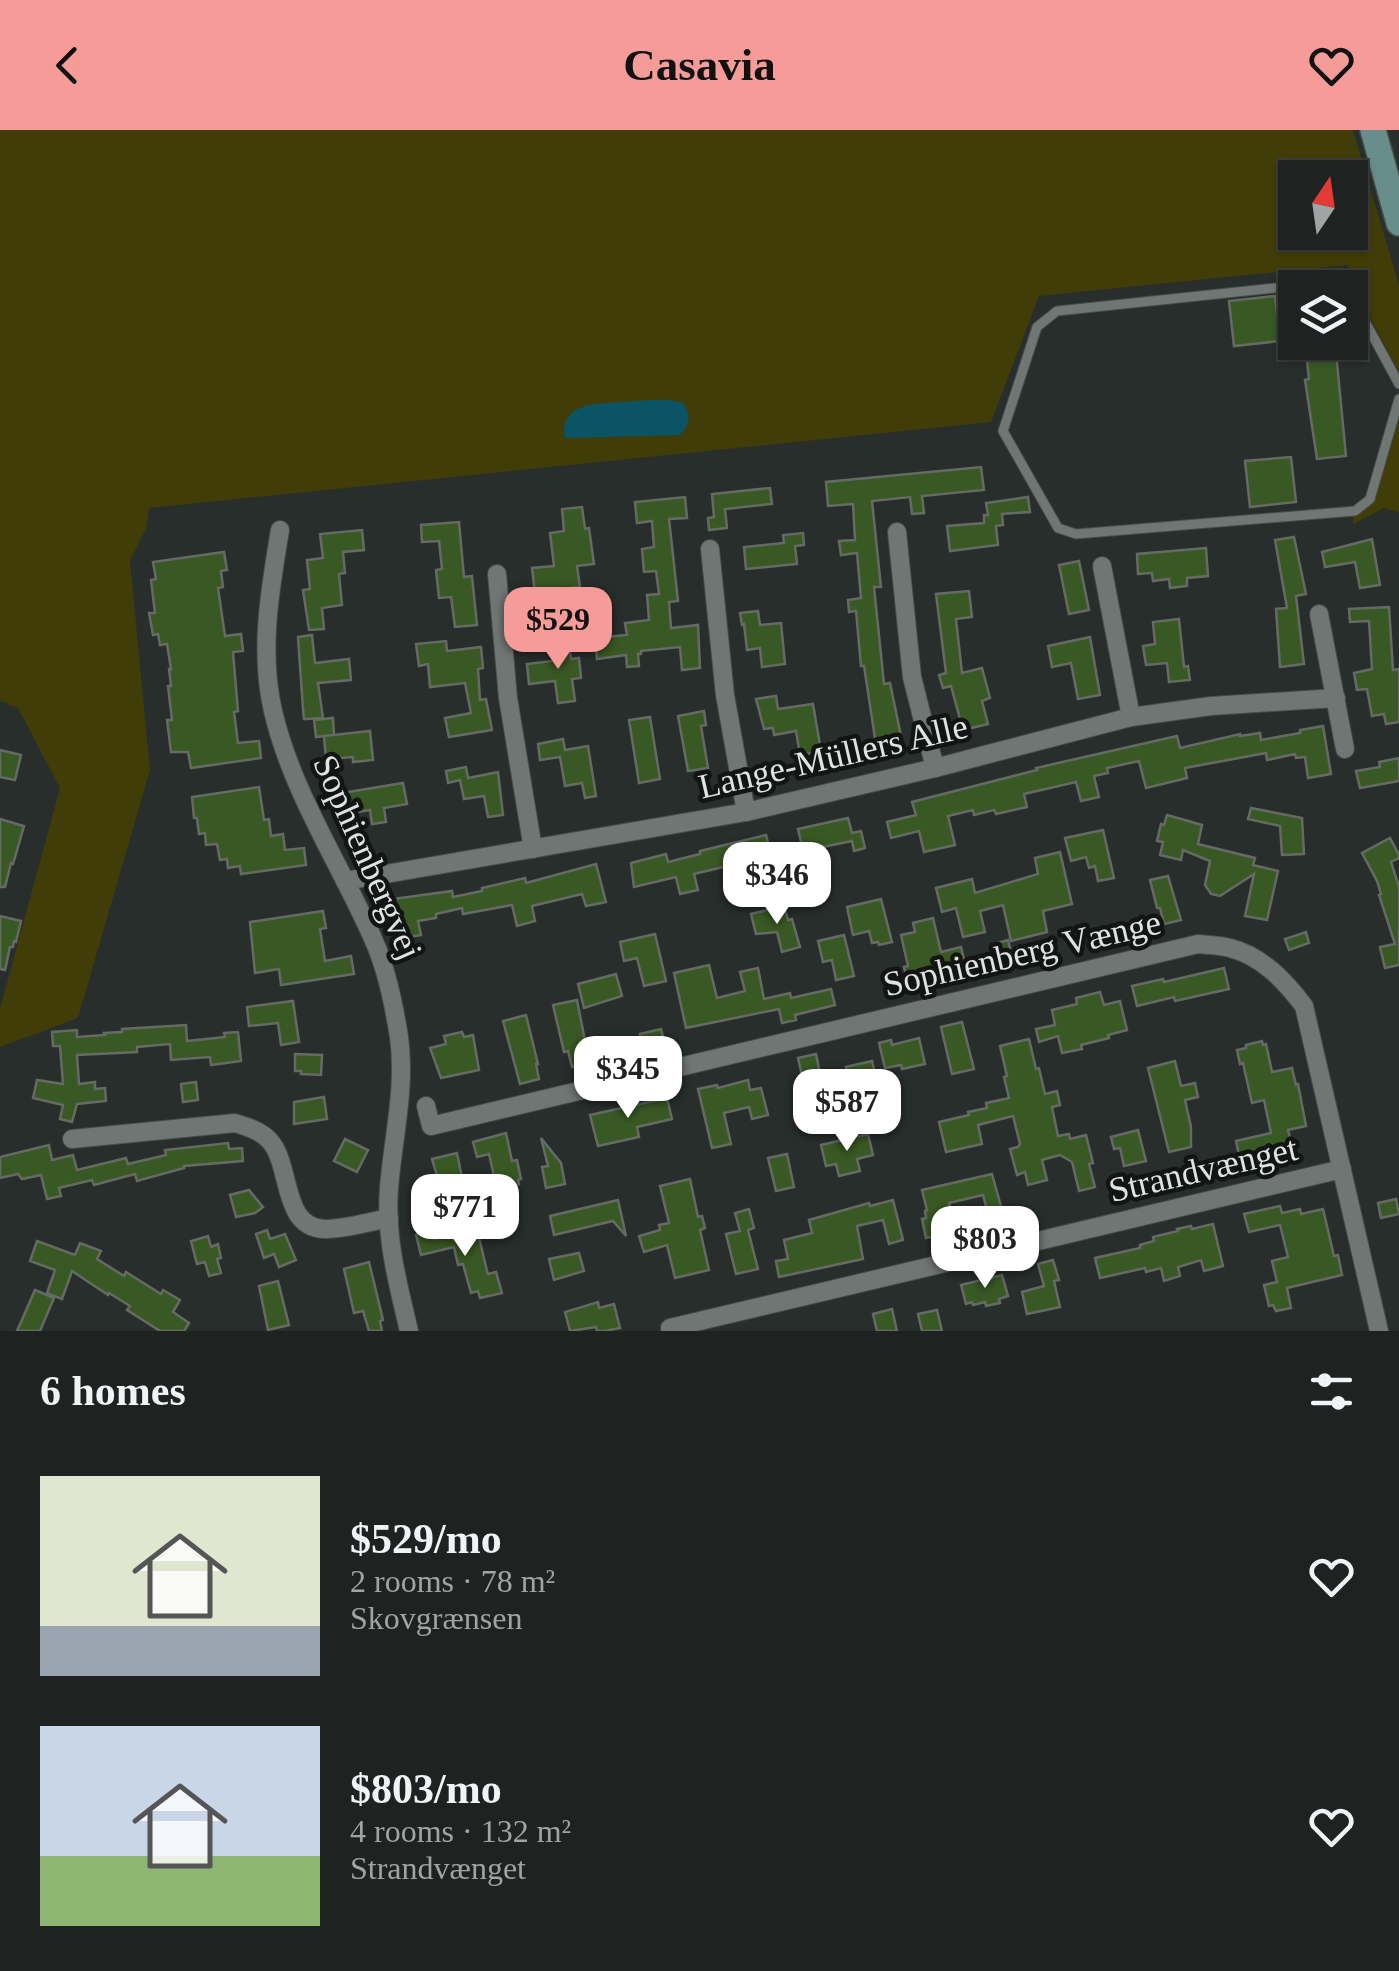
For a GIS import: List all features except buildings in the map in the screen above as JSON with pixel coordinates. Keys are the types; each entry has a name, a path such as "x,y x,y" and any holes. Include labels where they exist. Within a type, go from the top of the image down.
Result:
{"main road":[{"path":"1373,130 1399,223"}],"street":[{"name":"Sophienbergvej","path":"280,530 267,624 266,656 273,710 290,766 376,944 390,989 399,1040 400,1092 388,1218 393,1263 409,1331"},
{"path":"897,532 912,677 934,768"},
{"path":"710,548 725,695 746,812"},
{"path":"1102,566 1131,717"},
{"path":"497,574 508,698 533,849"},
{"path":"1319,614 1345,749"},
{"name":"Lange-Müllers Alle","path":"345,881 746,812 1131,717 1211,706 1336,698"},
{"name":"Sophienberg Vænge","path":"426,1106 431,1126 1198,944 1230,948 1259,961 1286,983 1304,1006 1380,1331"},
{"path":"72,1139 235,1123 268,1138 278,1153 294,1210 303,1221 327,1229 388,1218"},
{"name":"Strandvænget","path":"670,1328 1342,1169"}],"lane":[{"path":"1278,288 1057,311 1036,327 1004,431 1058,528 1076,534 1354,511 1370,498 1399,399"},
{"path":"1368,327 1399,384"}],"shaded area":[{"path":"0,130 1353,130 1362,160 1278,160 1278,250 1368,250 1368,181 1399,285 1399,372 1368,313 1368,270 1349,270 1348,265 1039,296 991,422 149,508 147,526 130,561 150,770 78,1018 0,1047 0,1009 60,788 18,708 0,701"},
{"path":"1399,414 1399,512 1384,508 1353,524 1353,514 1364,511 1373,499"}],"water":[{"path":"670,400 683,403 688,412 688,423 680,435 565,438 568,417 582,407"}]}
